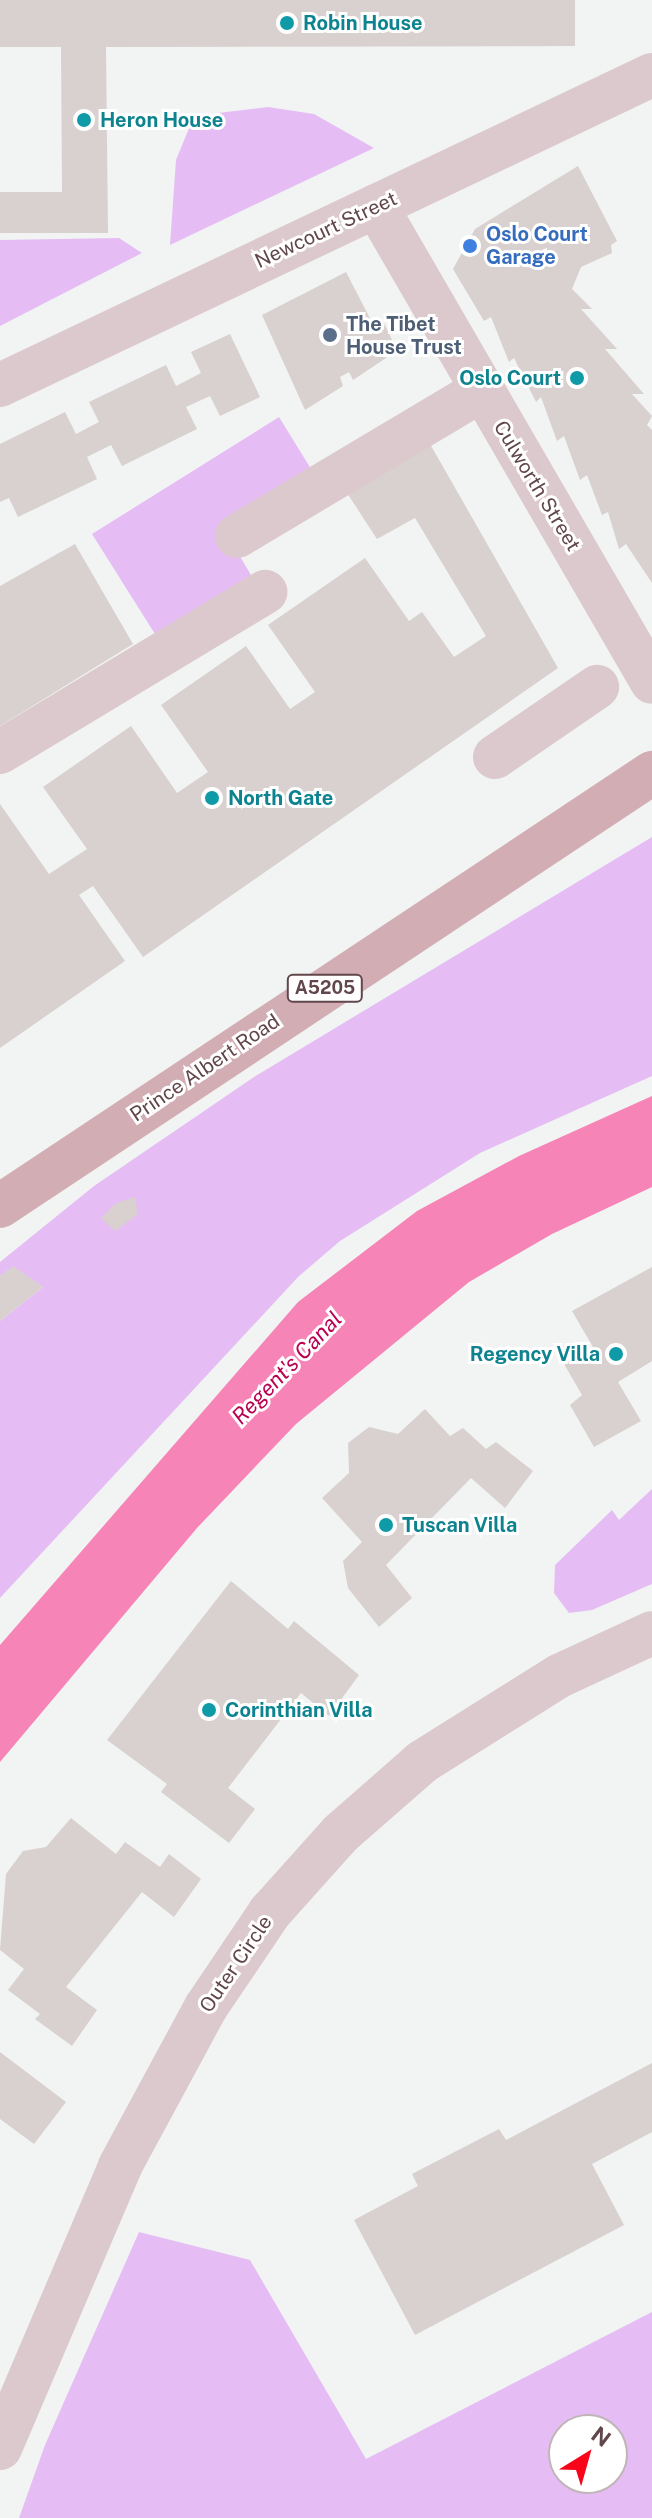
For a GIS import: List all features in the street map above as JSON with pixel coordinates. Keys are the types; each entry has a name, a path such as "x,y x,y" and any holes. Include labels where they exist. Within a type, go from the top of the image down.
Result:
{"main road":[{"name":"Prince Albert Road","path":"0,1206 652,773"}],"street":[{"name":"Newcourt Street","path":"0,385 652,75"},
{"name":"Culworth Street","path":"376,206 480,391 652,682"},
{"path":"237,536 480,391"},
{"path":"0,752 265,592"},
{"path":"495,757 597,687"},
{"name":"Outer Circle","path":"0,2448 120,2166 206,2007 270,1912 341,1833 422,1762 559,1676 652,1633"}],"shaded area":[{"path":"268,107 314,114 374,148 170,245 176,160 190,126 218,113"},
{"path":"119,238 142,253 0,326 0,240"},
{"path":"279,417 316,477 226,533 251,575 155,634 92,534"},
{"path":"652,837 652,1076 480,1153 340,1241 298,1277 0,1598 0,1321 43,1287 13,1267 0,1276 0,1262 94,1186 254,1077"},
{"path":"652,1489 652,1584 592,1610 569,1613 554,1593 555,1565 612,1510 619,1520"},
{"path":"139,2232 250,2260 366,2459 652,2312 652,2518 19,2518 45,2445"}],"water":[{"name":"Regent's Canal","path":"652,1096 652,1187 552,1234 469,1282 296,1424 197,1528 0,1762 0,1645 298,1302 417,1211 519,1156"}],"building":[{"name":"Robin House","path":"0,0 575,0 575,46 106,47 108,233 0,233 0,192 62,192 61,47 0,47"},
{"name":"Oslo Court","path":"578,166 617,241 611,245 612,253 581,267 572,289 592,309 581,309 617,349 605,349 644,394 632,394 652,416 647,425 652,430 652,583 626,544 619,549 608,512 602,515 587,475 580,480 564,436 557,441 541,397 536,402 514,358 509,362 491,317 484,321 453,269 475,229"},
{"name":"The Tibet House Trust","path":"346,272 375,328 384,323 393,342 383,346 386,358 353,380 349,372 340,377 343,386 305,410 262,315"},
{"path":"230,334 260,397 220,416 210,396 186,407 197,429 122,466 111,445 87,457 97,479 18,517 9,498 0,502 0,444 65,412 76,434 99,422 89,402 166,365 176,386 201,373 191,352"},
{"name":"North Gate","path":"430,444 558,668 143,957 93,886 79,895 125,961 0,1048 0,804 49,874 87,849 43,787 131,726 177,793 208,772 161,705 246,646 290,709 315,692 268,625 365,558 409,621 422,612 454,657 486,636 415,518 377,539 347,493"},
{"path":"75,544 133,644 0,726 0,586"},
{"path":"135,1197 138,1214 115,1231 101,1218 116,1203"},
{"path":"13,1266 43,1287 0,1321 0,1276"},
{"name":"Regency Villa","path":"652,1267 652,1361 618,1382 641,1421 594,1447 570,1405 582,1395 564,1364 593,1347 572,1311"},
{"name":"Tuscan Villa","path":"425,1409 450,1436 463,1428 486,1449 496,1442 533,1471 505,1508 471,1478 386,1565 412,1598 379,1627 348,1588 343,1561 362,1542 322,1498 349,1473 348,1443 369,1427 398,1434"},
{"name":"Corinthian Villa","path":"231,1581 288,1629 294,1621 359,1675 329,1716 301,1693 228,1788 255,1809 229,1843 161,1792 167,1784 107,1740"},
{"path":"71,1818 116,1854 125,1842 160,1867 169,1854 201,1879 174,1917 142,1892 66,1987 97,2010 72,2046 35,2019 40,2014 8,1990 24,1969 0,1950 6,1874 23,1851 46,1847"},
{"path":"0,2052 66,2102 34,2144 0,2119"},
{"path":"652,2063 652,2132 592,2164 624,2225 415,2335 354,2220 418,2186 412,2174 499,2129 506,2140"}],"place":[{"name":"Robin House","path":"287,23"},
{"name":"Heron House","path":"84,120"},
{"name":"Oslo Court Garage","path":"470,246"},
{"name":"The Tibet House Trust","path":"330,335"},
{"name":"Oslo Court","path":"577,378"},
{"name":"North Gate","path":"212,798"},
{"name":"Regency Villa","path":"616,1354"},
{"name":"Tuscan Villa","path":"386,1525"},
{"name":"Corinthian Villa","path":"209,1710"}]}
